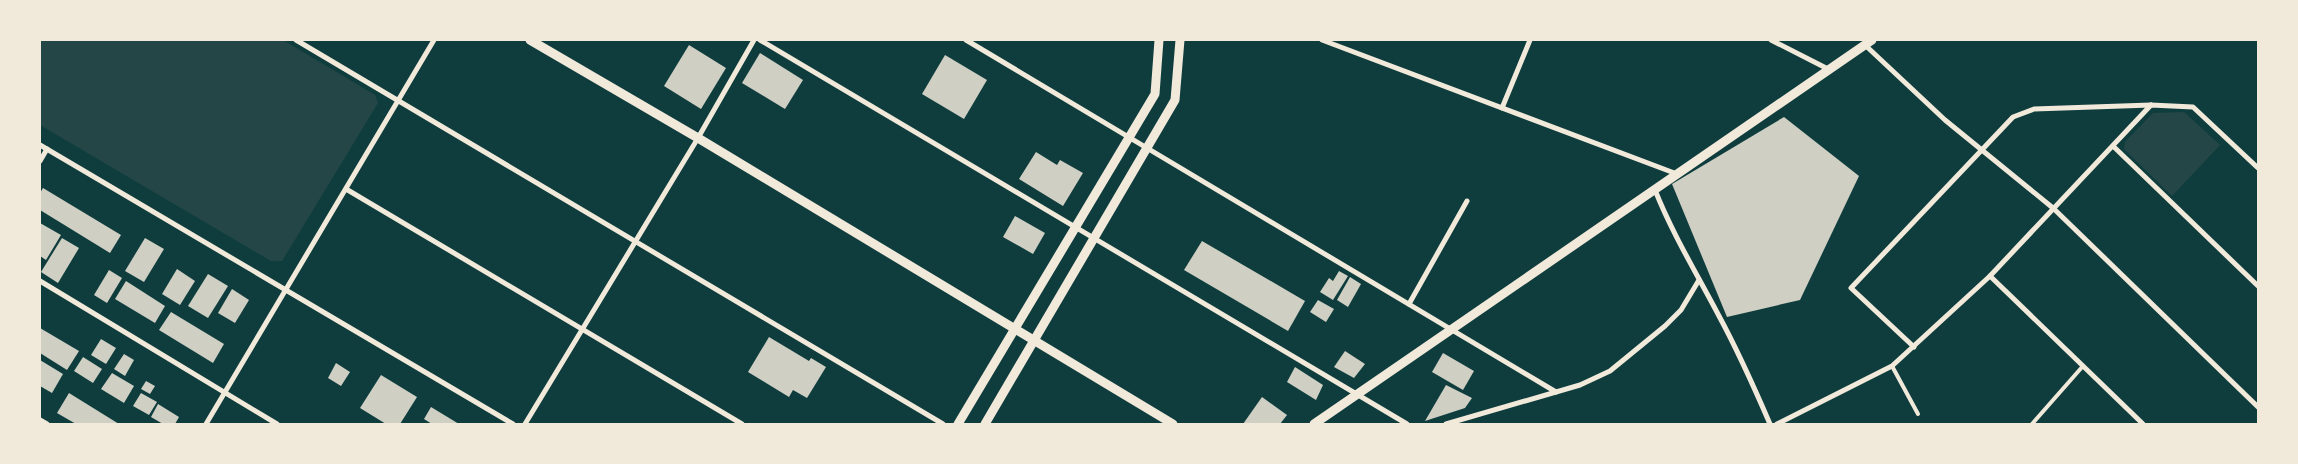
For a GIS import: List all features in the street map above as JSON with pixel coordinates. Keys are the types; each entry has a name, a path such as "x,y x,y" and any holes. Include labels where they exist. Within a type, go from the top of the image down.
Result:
{"street":[{"path":"296,40 943,424"},
{"path":"206,424 434,40"},
{"path":"530,40 698,138 1173,424"},
{"path":"525,424 698,138 754,40"},
{"path":"760,40 1407,424"},
{"path":"966,40 1556,392"},
{"path":"958,424 1155,94 1159,40"},
{"path":"984,424 1175,100 1180,40"},
{"path":"1322,40 1678,174"},
{"path":"1502,108 1530,40"},
{"path":"1770,40 1830,70"},
{"path":"1314,424 1869,43 1980,150 2053,208 2258,407"},
{"path":"1776,424 1892,366 1990,276 2151,105"},
{"path":"1914,347 1851,288 2013,117 2034,109 2151,105 2193,107 2258,168"},
{"path":"40,144 513,424"},
{"path":"2113,146 2258,286"},
{"path":"40,161 47,149"},
{"path":"346,189 742,424"},
{"path":"1655,190 1671,230 1700,280 1746,370 1770,424"},
{"path":"1409,304 1467,200"},
{"path":"1990,276 2143,424"},
{"path":"1446,424 1580,385 1610,370 1650,341 1681,310 1700,280"},
{"path":"40,281 224,394 277,424"},
{"path":"40,420 47,424"}],"lane":[{"path":"1892,366 1918,414"},
{"path":"2032,424 2084,366"}],"shaded area":[{"path":"40,40 283,40 375,95 378,103 282,261 271,261 40,125"},
{"path":"2184,112 2220,145 2172,196 2124,149 2125,142 2153,113"}],"building":[{"path":"689,45 726,68 701,109 664,86"},
{"path":"760,53 803,80 785,109 742,83"},
{"path":"945,55 987,80 964,119 922,94"},
{"path":"1784,117 1859,176 1800,300 1727,317 1672,184"},
{"path":"1036,152 1057,165 1060,160 1083,173 1063,206 1019,179"},
{"path":"43,188 121,235 110,253 40,210 40,193"},
{"path":"1015,216 1045,233 1033,254 1003,237"},
{"path":"40,223 61,235 46,260 40,256"},
{"path":"62,238 79,248 58,283 41,272"},
{"path":"145,238 164,249 144,282 125,271"},
{"path":"1202,241 1305,301 1288,331 1184,270"},
{"path":"177,269 195,281 180,305 162,294"},
{"path":"109,270 122,278 107,303 94,295"},
{"path":"1339,271 1348,276 1333,300 1320,292 1329,278 1333,281"},
{"path":"208,274 228,286 208,318 188,306"},
{"path":"1350,277 1361,284 1348,307 1337,300"},
{"path":"126,281 165,306 155,323 115,299"},
{"path":"232,289 249,300 235,323 218,313"},
{"path":"1318,300 1334,309 1326,322 1310,312"},
{"path":"171,312 224,344 213,363 159,330"},
{"path":"40,328 79,351 67,370 40,353"},
{"path":"769,337 809,361 811,358 826,367 807,398 793,390 789,397 748,372"},
{"path":"101,339 116,348 106,364 91,355"},
{"path":"1345,351 1365,364 1354,378 1334,367"},
{"path":"1443,353 1474,371 1463,390 1432,372"},
{"path":"124,354 134,360 125,376 114,369"},
{"path":"83,357 102,369 93,383 74,371"},
{"path":"40,360 63,374 52,393 40,386"},
{"path":"336,363 350,372 341,386 328,378"},
{"path":"1295,367 1323,385 1316,400 1287,382"},
{"path":"112,373 134,386 124,403 101,389"},
{"path":"381,375 417,397 400,424 386,424 360,408"},
{"path":"146,381 155,386 150,394 141,389"},
{"path":"1446,385 1472,398 1465,408 1425,421"},
{"path":"69,393 119,424 76,424 57,413"},
{"path":"141,393 157,402 149,415 133,406"},
{"path":"1262,397 1287,415 1280,424 1243,424"},
{"path":"158,404 179,417 175,424 163,424 151,417"},
{"path":"431,407 459,424 432,424 424,419"}]}
